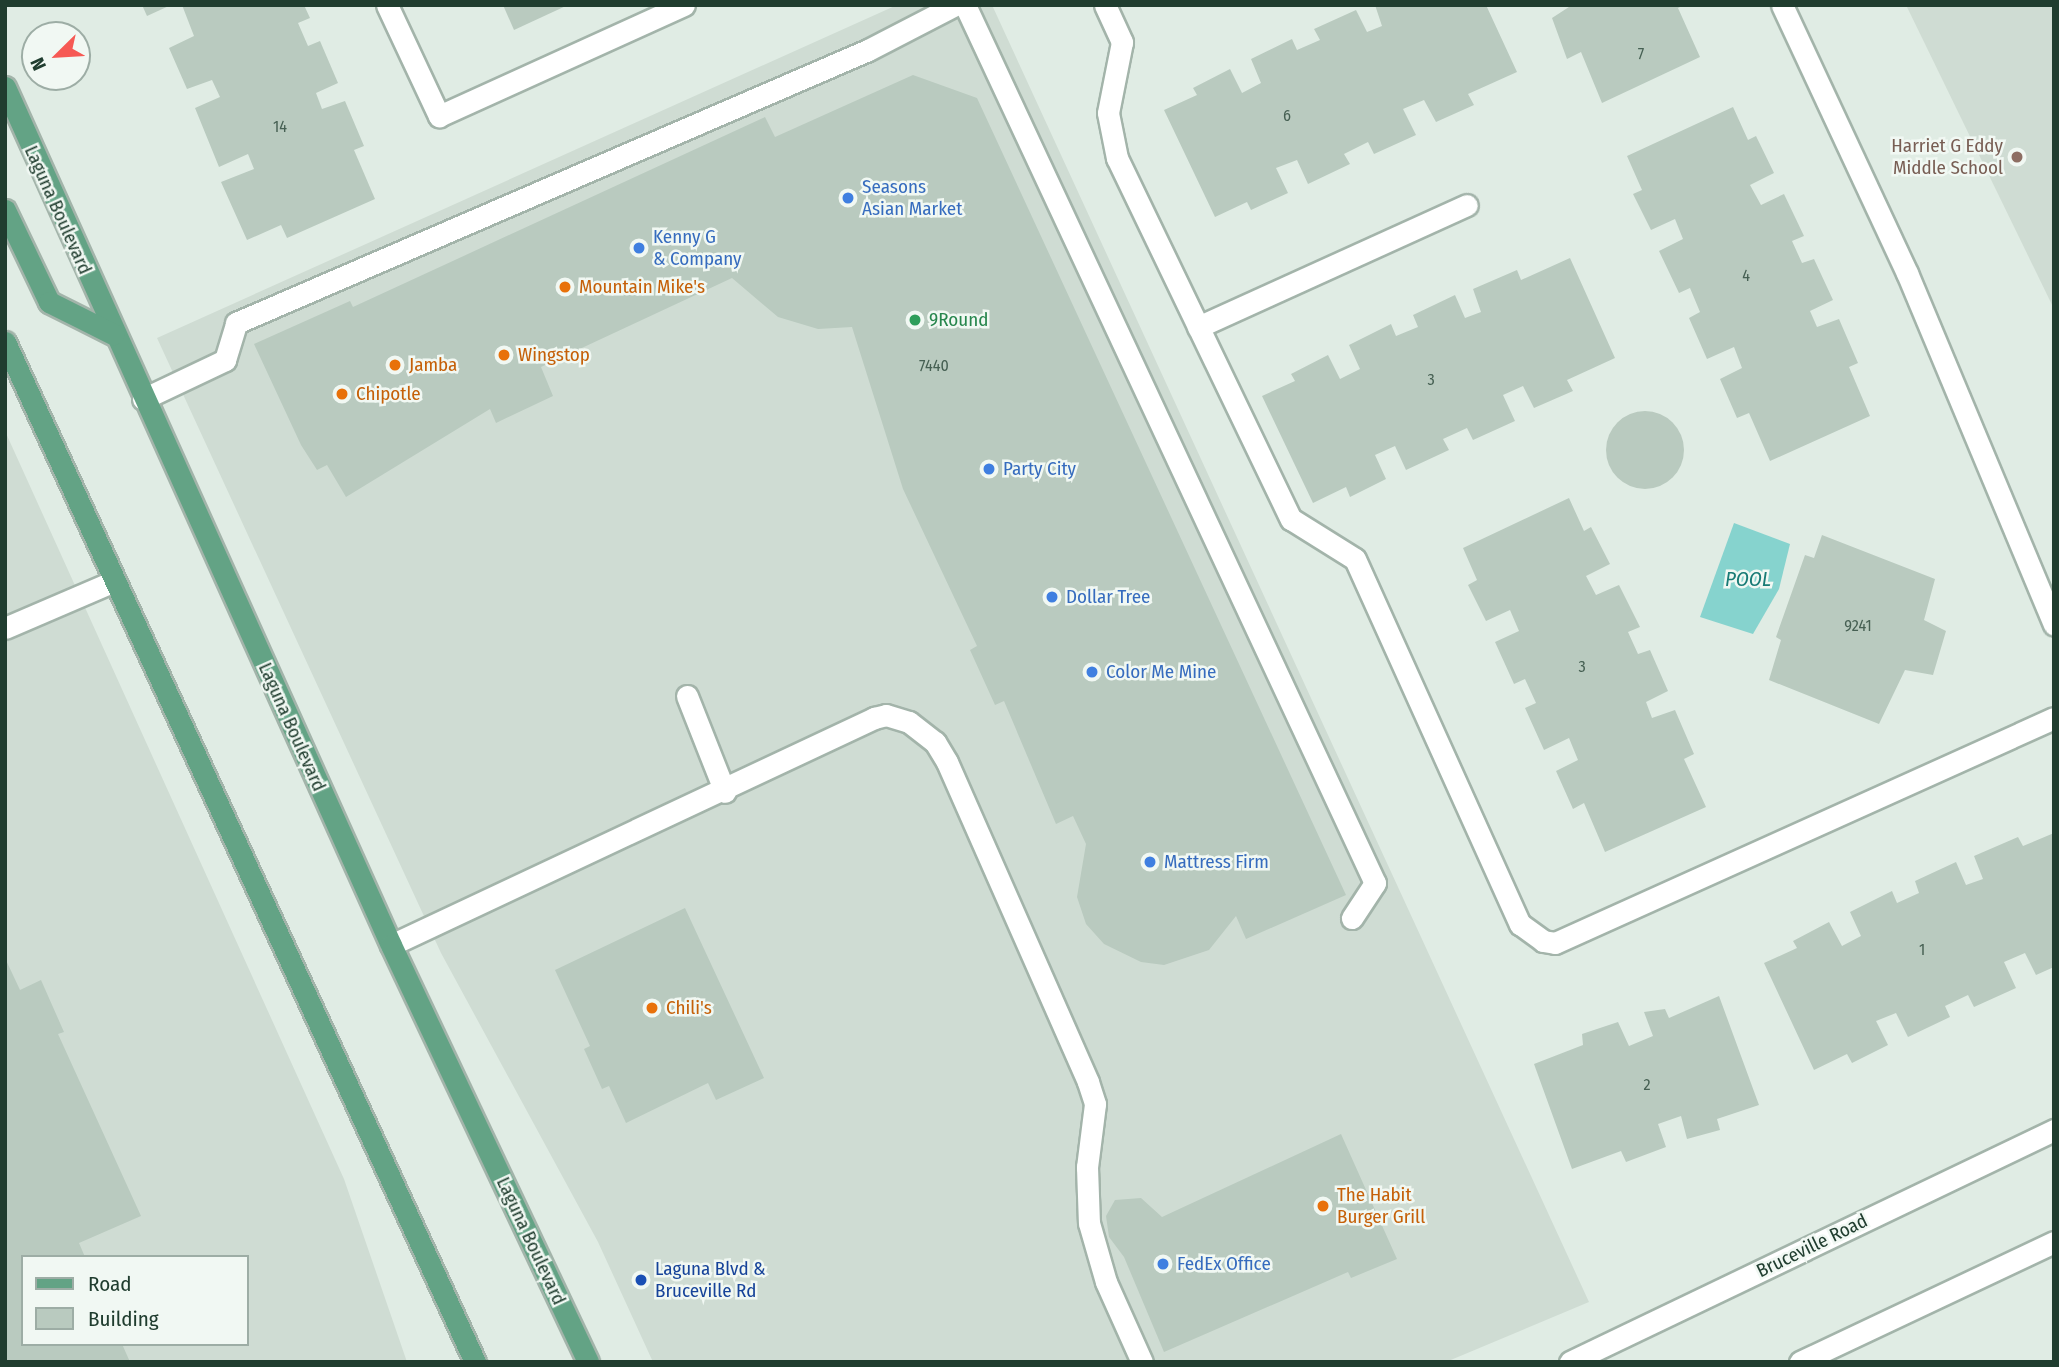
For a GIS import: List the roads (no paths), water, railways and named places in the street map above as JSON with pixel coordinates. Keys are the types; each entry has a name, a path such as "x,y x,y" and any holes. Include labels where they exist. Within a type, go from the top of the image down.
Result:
{"main road":[{"name":"Laguna Boulevard","path":"5,87 113,334 391,945 588,1362"},
{"path":"5,210 49,302 113,334"},
{"path":"5,342 475,1362"}],"street":[{"path":"387,5 439,116 684,5"},
{"path":"143,399 225,360 236,323 868,50 955,5"},
{"path":"965,5 1375,883 1352,918"},
{"path":"1105,5 1122,42 1108,113 1117,158 1291,519 1356,559 1520,924 1543,941 1555,943 2054,718"},
{"path":"1782,5 1907,273 2054,625"},
{"path":"1198,327 1467,205"},
{"path":"5,628 114,581"},
{"path":"687,696 725,792"},
{"path":"391,945 886,715 909,722 935,742 1091,1093 1089,1223 1106,1282 1142,1362"},
{"name":"Bruceville Road","path":"1570,1362 2054,1130"},
{"path":"1800,1362 2053,1244"}],"water":[{"name":"POOL","path":"1734,523 1790,544 1779,589 1753,634 1700,617"}],"place":[{"name":"Harriet G Eddy Middle School","path":"2017,157"},
{"name":"Seasons Asian Market","path":"848,198"},
{"name":"Kenny G & Company","path":"639,248"},
{"name":"Mountain Mike's","path":"565,287"},
{"name":"9Round","path":"915,320"},
{"name":"Wingstop","path":"504,355"},
{"name":"Jamba","path":"395,365"},
{"name":"Chipotle","path":"342,394"},
{"name":"Party City","path":"989,469"},
{"name":"Dollar Tree","path":"1052,597"},
{"name":"Color Me Mine","path":"1092,672"},
{"name":"Mattress Firm","path":"1150,862"},
{"name":"Chili's","path":"652,1008"},
{"name":"The Habit Burger Grill","path":"1323,1206"},
{"name":"FedEx Office","path":"1163,1264"},
{"name":"Laguna Blvd & Bruceville Rd","path":"641,1280"}]}
